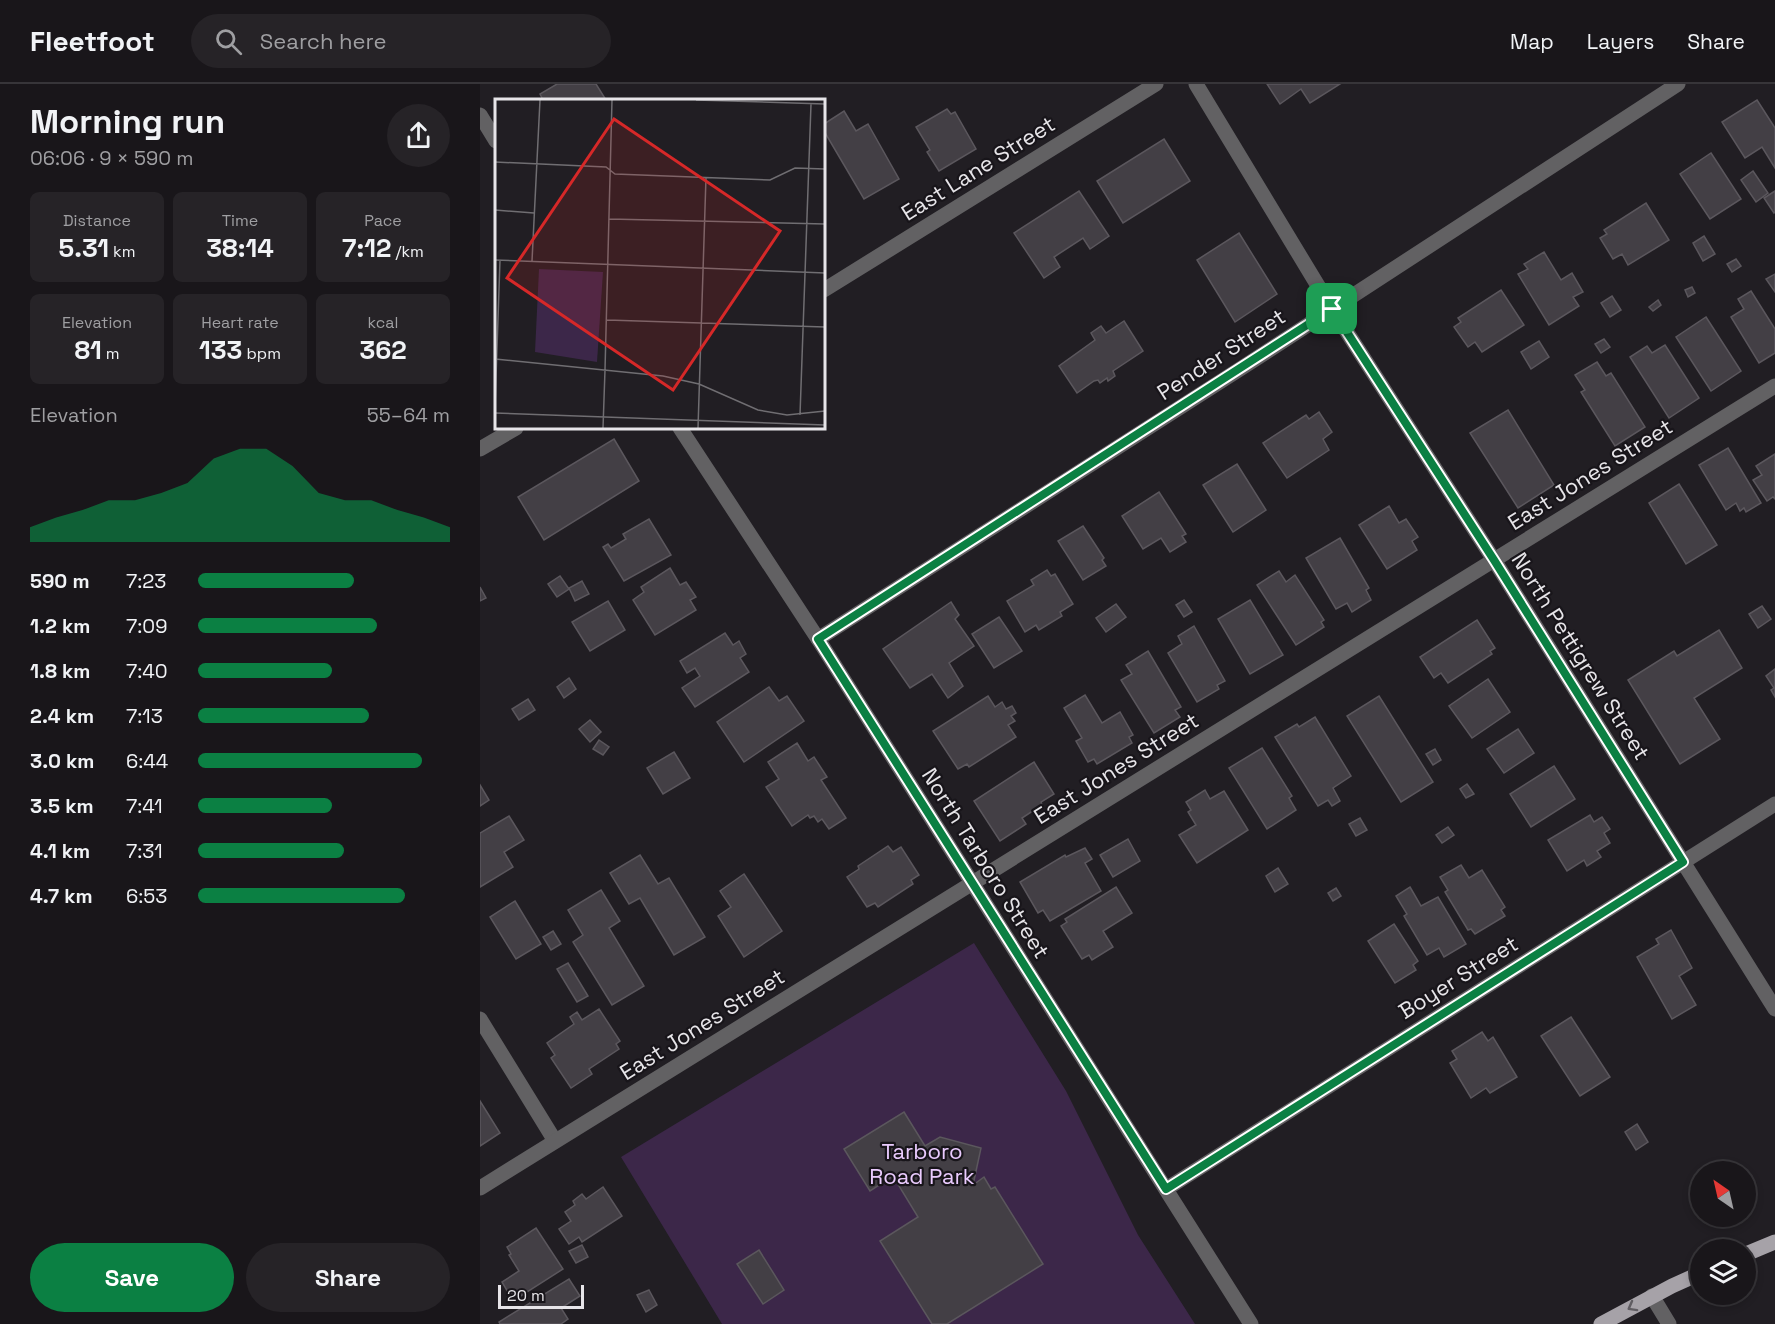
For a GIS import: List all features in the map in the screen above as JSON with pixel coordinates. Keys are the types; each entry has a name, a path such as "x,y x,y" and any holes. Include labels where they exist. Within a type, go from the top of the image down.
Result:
{"main road":[{"path":"1756,1250 1775,1242"},
{"path":"1601,1324 1690,1278"}],"street":[{"name":"East Lane Street","path":"825,289 1156,84"},
{"name":"North Pettigrew Street","path":"1196,84 1332,309 1494,560 1775,1009"},
{"name":"Pender Street","path":"818,639 1678,84"},
{"path":"480,115 495,139"},
{"name":"East Jones Street","path":"480,1188 1775,386"},
{"path":"480,449 514,429"},
{"name":"North Tarboro Street","path":"681,429 818,639 1251,1324"},
{"name":"Boyer Street","path":"1166,1189 1775,804"},
{"path":"480,1019 555,1141"},
{"path":"1652,1296 1669,1324"}],"green space":[{"name":"Tarboro Road Park","path":"974,943 1066,1091 1138,1235 1195,1324 722,1324 621,1157"}],"building":[{"path":"557,84 596,84 605,99 542,99 540,94"},
{"path":"1267,84 1340,84 1310,103 1301,89 1280,104"},
{"path":"1757,100 1775,128 1775,168 1762,147 1745,158 1722,122"},
{"path":"947,109 951,114 955,112 976,149 939,171 927,152 930,150 916,127"},
{"path":"844,111 856,131 868,124 899,179 864,199 825,133 825,123"},
{"path":"1164,139 1190,181 1123,223 1097,181"},
{"path":"1711,153 1741,199 1710,219 1680,174"},
{"path":"1753,171 1768,193 1756,202 1741,180"},
{"path":"1079,191 1109,236 1090,249 1083,238 1054,257 1060,267 1044,278 1014,233"},
{"path":"1775,191 1775,212 1774,213 1764,198"},
{"path":"1646,203 1669,240 1628,265 1622,254 1613,259 1600,238 1607,234 1604,230"},
{"path":"1239,233 1277,294 1235,322 1197,260"},
{"path":"1704,236 1715,254 1703,261 1693,243"},
{"path":"1544,252 1561,280 1572,273 1583,292 1573,297 1579,306 1549,325 1518,274 1528,269 1524,264"},
{"path":"1736,259 1741,266 1732,272 1727,264"},
{"path":"1775,274 1775,292 1766,279"},
{"path":"1692,287 1695,293 1688,297 1685,290"},
{"path":"1501,290 1524,325 1482,352 1475,342 1468,347 1454,327 1461,322 1458,318"},
{"path":"1751,291 1775,329 1775,353 1759,363 1731,317 1744,309 1738,299"},
{"path":"1612,296 1621,310 1610,317 1601,303"},
{"path":"1658,300 1661,305 1653,311 1649,307"},
{"path":"1706,317 1741,371 1711,391 1676,337"},
{"path":"1124,321 1143,351 1113,371 1115,376 1108,381 1107,378 1100,383 1098,380 1094,381 1077,393 1059,366 1095,340 1091,333 1101,326 1106,333"},
{"path":"1604,339 1610,347 1601,353 1595,344"},
{"path":"1539,341 1549,357 1531,369 1521,352"},
{"path":"1665,345 1699,398 1669,418 1630,357 1647,346 1652,353"},
{"path":"1597,362 1606,376 1611,373 1645,427 1615,446 1581,392 1585,390 1575,375"},
{"path":"1508,410 1554,485 1518,508 1470,433"},
{"path":"1319,412 1332,432 1323,439 1329,450 1287,478 1263,443 1306,415 1309,419"},
{"path":"614,439 639,481 544,540 518,497"},
{"path":"1728,448 1761,503 1746,512 1744,508 1740,511 1736,503 1726,510 1699,465"},
{"path":"1775,454 1775,499 1773,497 1767,501 1753,480 1762,475 1756,466"},
{"path":"1237,464 1266,510 1233,532 1203,485"},
{"path":"1679,484 1717,545 1686,564 1649,503"},
{"path":"1159,492 1186,534 1182,536 1186,542 1170,552 1161,538 1143,549 1122,516"},
{"path":"1389,506 1399,523 1406,519 1418,537 1412,541 1417,550 1387,569 1359,525"},
{"path":"649,519 671,555 624,581 603,547 608,544 611,548 626,539 623,534"},
{"path":"1083,526 1104,558 1102,560 1106,566 1083,580 1058,541"},
{"path":"1340,538 1369,588 1366,590 1371,600 1352,612 1347,603 1336,609 1306,558"},
{"path":"670,568 680,585 686,582 696,597 690,600 696,610 655,635 633,600 644,592 641,587"},
{"path":"1047,570 1051,576 1055,574 1073,604 1060,612 1062,616 1039,630 1036,625 1025,632 1007,601 1034,585 1031,580"},
{"path":"1279,571 1286,582 1295,575 1324,620 1321,622 1324,627 1296,645 1257,585"},
{"path":"560,576 569,589 557,597 548,584"},
{"path":"582,581 589,594 575,601 569,588"},
{"path":"480,587 486,598 480,601"},
{"path":"1184,600 1192,612 1184,617 1176,605"},
{"path":"1250,600 1283,655 1250,674 1218,619"},
{"path":"608,601 625,630 590,651 572,622"},
{"path":"951,602 959,615 955,619 974,646 949,663 963,686 948,698 932,674 910,688 883,649"},
{"path":"1116,604 1126,617 1106,632 1096,618"},
{"path":"1762,606 1771,619 1758,628 1749,614"},
{"path":"999,617 1022,651 994,668 972,634"},
{"path":"1477,620 1495,648 1490,651 1492,654 1448,683 1441,673 1434,678 1420,657"},
{"path":"1194,626 1225,681 1217,685 1219,689 1197,702 1168,653 1182,644 1178,636"},
{"path":"1719,630 1742,668 1694,698 1720,739 1680,764 1628,680 1674,651 1677,656"},
{"path":"725,633 733,645 739,641 746,654 740,658 749,672 695,707 682,688 700,676 695,668 687,673 680,661"},
{"path":"1148,651 1181,707 1175,710 1180,717 1154,733 1121,680 1132,674 1126,665"},
{"path":"1775,669 1775,697 1771,690 1774,688 1766,676"},
{"path":"569,678 576,689 564,698 557,687"},
{"path":"1488,679 1510,712 1472,738 1449,706"},
{"path":"769,687 779,701 787,696 804,721 744,762 717,722"},
{"path":"1085,695 1102,723 1120,712 1133,735 1129,737 1132,743 1097,764 1094,759 1088,762 1076,741 1082,738 1064,708"},
{"path":"988,696 995,707 1002,702 1006,709 1012,706 1016,713 1011,716 1015,721 1008,725 1016,737 969,767 967,764 958,769 933,731"},
{"path":"1379,696 1433,782 1401,802 1347,716"},
{"path":"528,699 535,710 519,720 512,709"},
{"path":"1315,717 1351,776 1333,788 1340,801 1332,806 1328,800 1318,806 1275,737"},
{"path":"590,720 601,732 590,742 579,729"},
{"path":"1518,729 1534,753 1504,773 1487,749"},
{"path":"599,740 609,747 603,755 593,749"},
{"path":"797,743 808,761 814,757 827,777 821,780 846,818 829,829 822,819 818,822 814,816 810,818 808,815 792,826 766,787 779,779 768,762"},
{"path":"1262,748 1292,796 1289,798 1296,810 1267,829 1229,768"},
{"path":"1435,749 1441,760 1433,765 1426,754"},
{"path":"674,752 690,778 663,794 647,768"},
{"path":"1034,762 1054,794 1022,818 1026,824 1000,841 974,801"},
{"path":"1554,766 1575,799 1531,827 1510,794"},
{"path":"1467,784 1474,794 1466,798 1460,789"},
{"path":"480,785 489,800 480,806"},
{"path":"1205,790 1210,799 1224,791 1248,830 1197,863 1179,835 1196,825 1188,812 1191,810 1186,802"},
{"path":"1590,815 1594,822 1602,817 1610,829 1604,833 1610,843 1597,851 1601,857 1587,866 1584,860 1567,871 1548,840"},
{"path":"509,816 524,840 504,852 513,867 480,887 480,833"},
{"path":"1360,818 1367,830 1356,836 1349,824"},
{"path":"1448,827 1454,835 1442,843 1436,835"},
{"path":"1128,839 1140,861 1113,877 1100,855"},
{"path":"888,846 893,852 901,847 919,875 911,880 913,884 878,907 875,903 867,907 847,877 859,869 858,866"},
{"path":"1085,848 1092,859 1085,863 1101,891 1050,921 1043,910 1038,913 1020,882 1065,855 1066,857"},
{"path":"640,855 658,884 669,878 705,937 674,955 640,898 629,904 610,873"},
{"path":"1461,865 1469,878 1482,870 1505,907 1501,910 1505,916 1475,934 1471,929 1468,930 1445,892 1448,890 1440,877"},
{"path":"1278,868 1288,884 1275,892 1266,876"},
{"path":"744,874 782,931 744,957 718,916 731,907 720,891"},
{"path":"1116,887 1132,913 1103,931 1113,947 1092,960 1089,955 1082,959 1061,926 1067,922 1065,919"},
{"path":"1410,887 1421,906 1438,897 1466,944 1444,957 1439,948 1427,955 1404,916 1407,914 1396,896"},
{"path":"1336,888 1341,896 1333,901 1328,893"},
{"path":"601,890 620,921 609,928 644,986 612,1005 573,942 583,935 568,910"},
{"path":"515,901 541,944 516,959 490,917"},
{"path":"1394,924 1418,961 1413,965 1416,970 1395,983 1368,941"},
{"path":"1671,930 1692,968 1679,976 1696,1005 1672,1019 1637,957 1659,944 1656,939"},
{"path":"553,931 561,944 551,950 543,937"},
{"path":"568,963 588,996 577,1002 557,969"},
{"path":"599,1009 620,1041 616,1044 619,1049 589,1069 592,1074 571,1088 551,1058 555,1055 547,1043 574,1024 570,1017 577,1012 582,1020"},
{"path":"1571,1017 1610,1077 1580,1096 1541,1036"},
{"path":"1482,1032 1488,1041 1493,1037 1517,1077 1490,1093 1486,1088 1471,1098 1450,1063 1457,1059 1452,1051"},
{"path":"480,1101 500,1133 480,1146"},
{"path":"904,1112 925,1146 940,1137 981,1148 973,1185 984,1177 991,1189 995,1187 1043,1264 947,1324 932,1324 880,1241 918,1217 893,1176 870,1191 844,1149"},
{"path":"1637,1124 1648,1142 1636,1150 1625,1132"},
{"path":"603,1187 622,1216 582,1242 579,1237 569,1244 559,1229 571,1221 565,1212 575,1205 573,1201 582,1194 586,1199"},
{"path":"536,1228 563,1269 513,1301 502,1282 519,1271 507,1247"},
{"path":"582,1245 588,1257 576,1263 569,1251"},
{"path":"759,1250 784,1290 763,1304 737,1264"},
{"path":"569,1279 580,1296 561,1308 568,1319 561,1324 500,1324 499,1322"},
{"path":"649,1290 657,1305 646,1312 637,1295"}],"route":[{"path":"1332,309 1494,560 1683,862 1166,1189 818,639 1332,309"}]}
